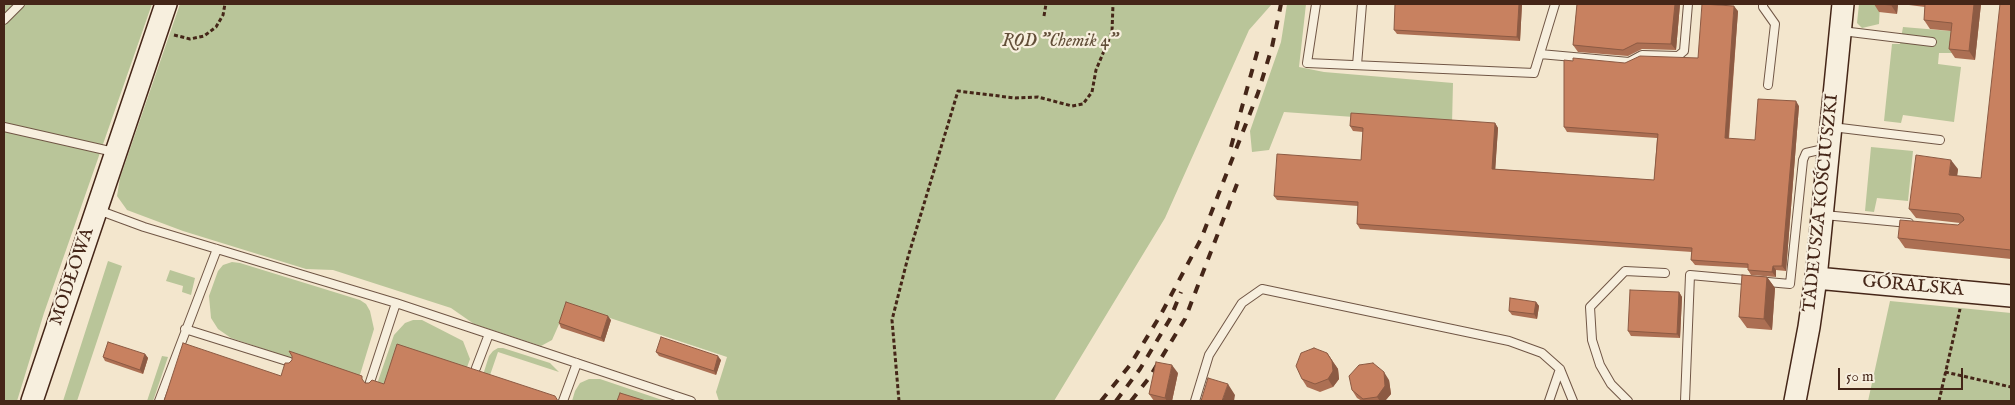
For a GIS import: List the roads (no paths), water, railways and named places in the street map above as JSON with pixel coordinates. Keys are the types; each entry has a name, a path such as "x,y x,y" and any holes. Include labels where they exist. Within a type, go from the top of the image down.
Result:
{"street":[{"name":"MODŁOWA","path":"32,401 166,4"},
{"name":"TADEUSZA KOŚCIUSZKI","path":"1795,401 1816,278 1843,4"},
{"name":"GÓRALSKA","path":"1816,278 2011,296"}],"lane":[{"path":"4,20 20,4"},
{"path":"1316,4 1307,63 1534,73 1554,4"},
{"path":"1357,64 1362,4"},
{"path":"1540,54 1629,62 1642,55 1678,56 1684,51 1688,4"},
{"path":"1763,4 1763,7 1775,24 1768,85"},
{"path":"1841,30 1932,42"},
{"path":"4,127 115,153"},
{"path":"1830,127 1940,140"},
{"path":"1685,401 1690,275 1790,284 1803,160 1806,153 1828,148"},
{"path":"96,210 144,227 396,303 690,401"},
{"path":"1822,214 1919,224"},
{"path":"160,401 217,249"},
{"path":"1628,401 1611,384 1600,365 1592,340 1590,307 1625,272 1665,272"},
{"path":"1195,401 1209,356 1242,303 1262,289 1509,341 1542,353 1560,369 1573,401"},
{"path":"370,382 396,303"},
{"path":"186,328 290,362"},
{"path":"476,368 489,334"},
{"path":"563,401 577,363"},
{"path":"1549,401 1560,369"}],"railway":[{"path":"1101,401 1130,365 1160,316 1201,239 1258,93 1272,47 1281,4"},
{"path":"1231,147 1258,49"},
{"path":"1131,401 1149,378 1185,319 1237,184"},
{"path":"1116,401 1140,369 1170,319 1181,292"}],"park label":[{"name":"ROD \"Chemik 4\"","path":"1060,42"}]}
